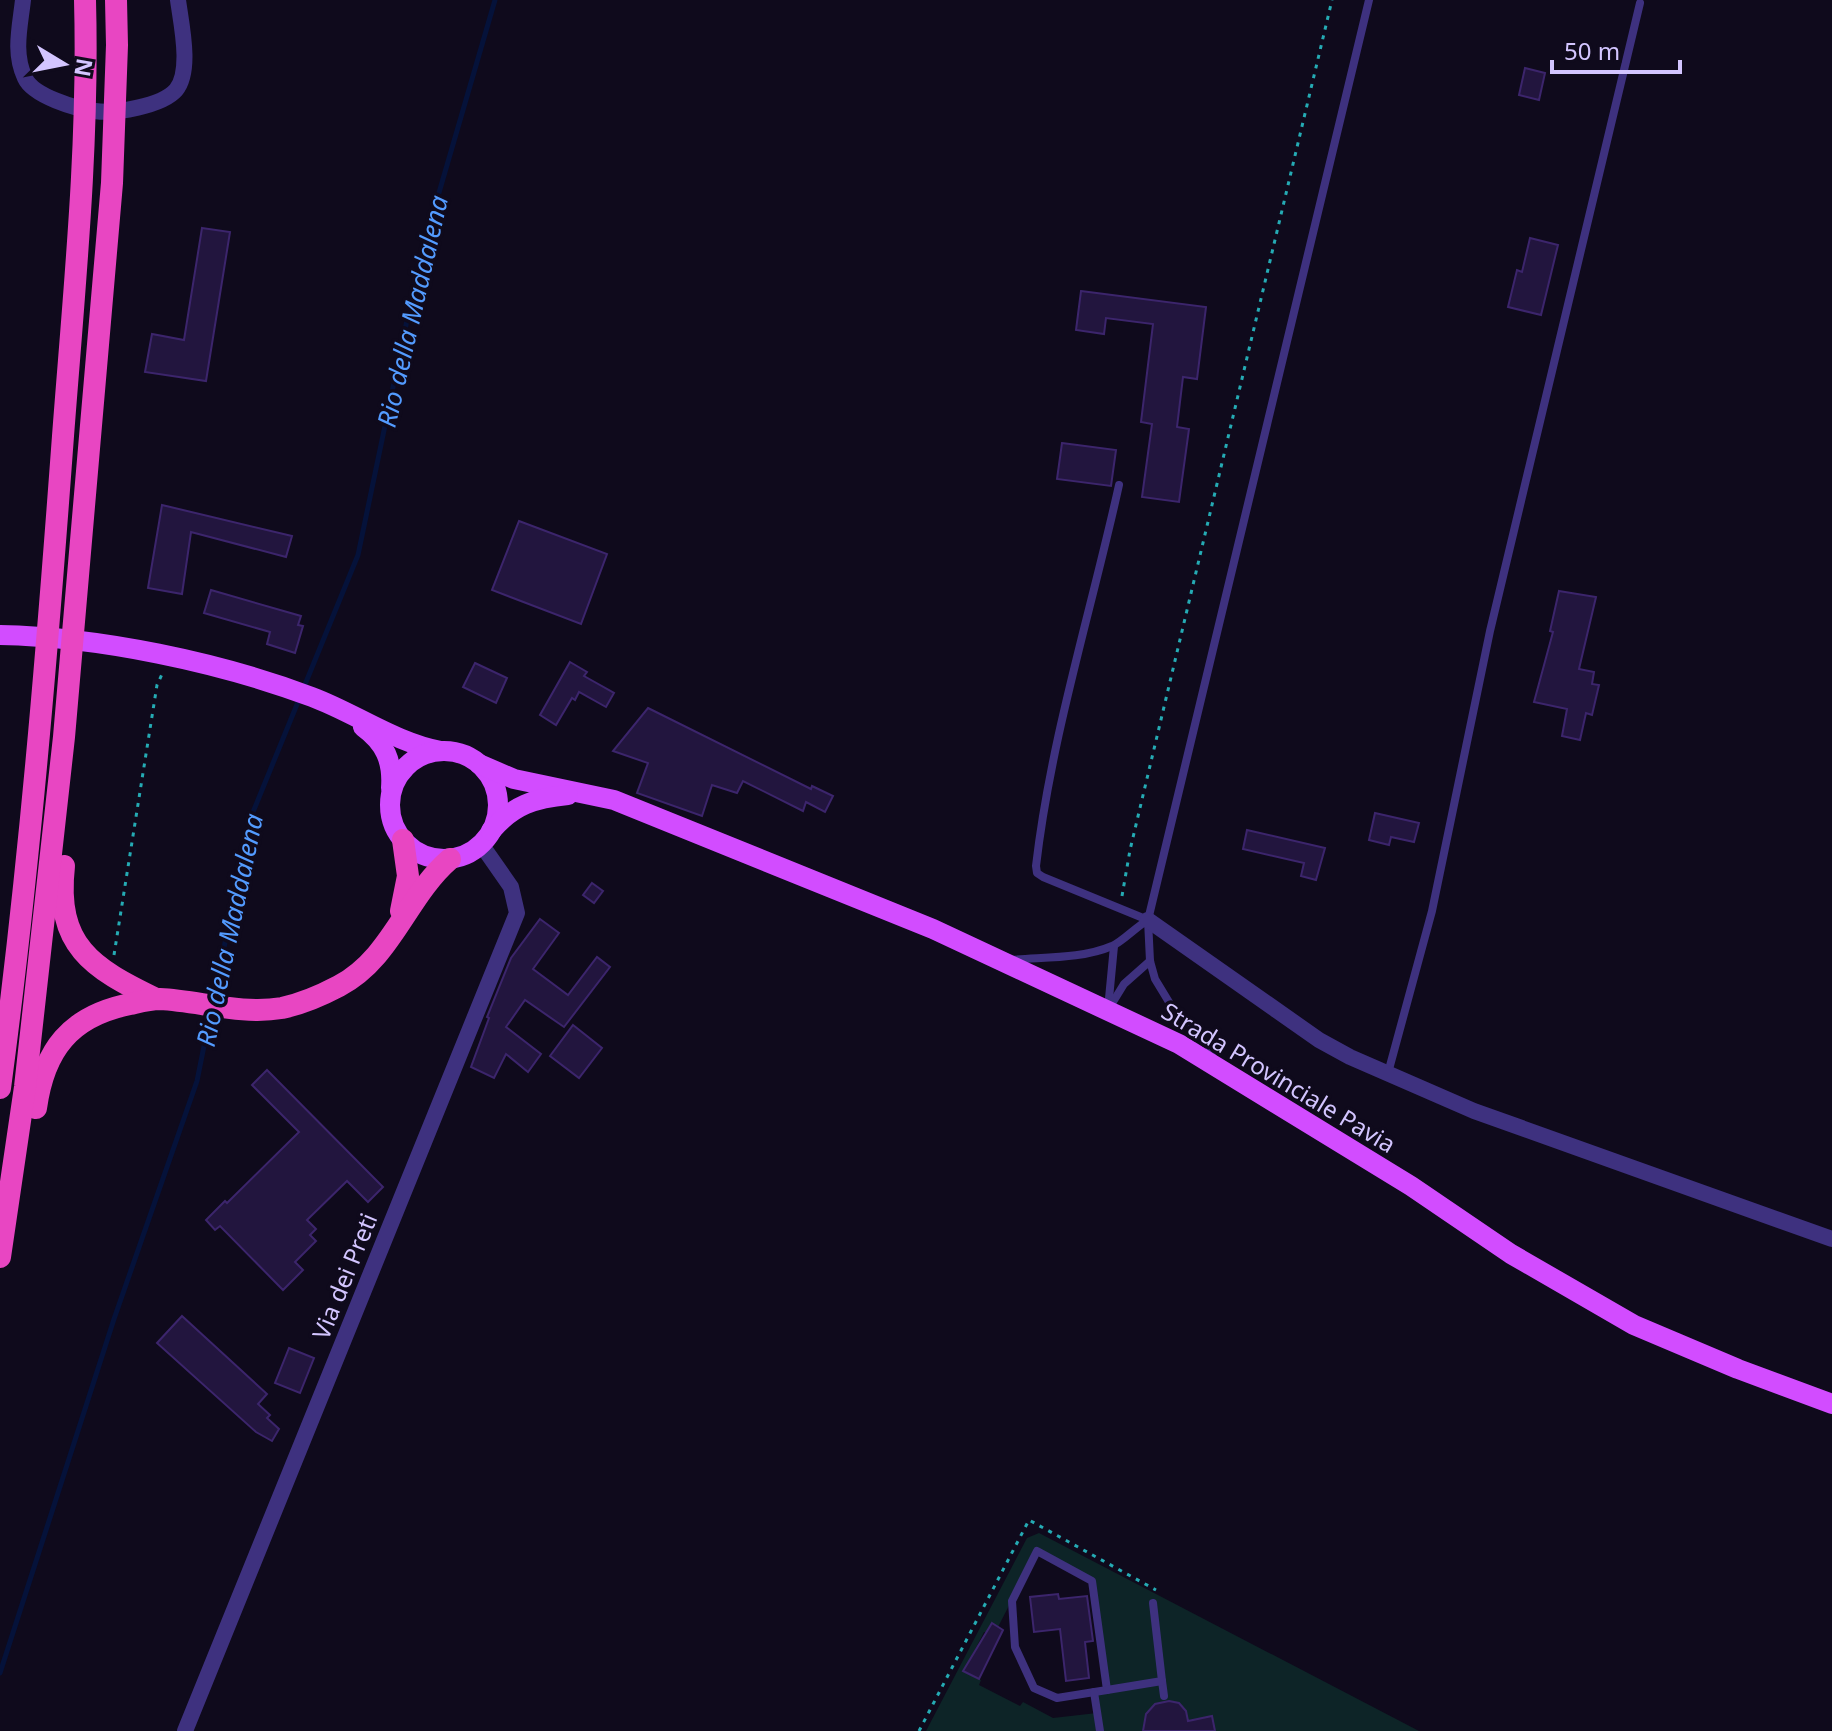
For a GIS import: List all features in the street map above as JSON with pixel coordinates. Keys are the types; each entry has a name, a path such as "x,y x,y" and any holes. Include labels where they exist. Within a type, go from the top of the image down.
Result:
{"highway":[{"path":"0,1088 39,735 55,544 82,179 85,0"},
{"path":"2,1246 25,1087 64,737 112,183 116,0"},
{"path":"64,737 73,781 63,878 65,913 75,940 97,968 156,999"},
{"path":"387,945 406,890 407,864 403,840"},
{"path":"2,1246 21,1207 39,1087 46,1064 68,1032 95,1013 156,999 249,1009 281,1008 338,987 363,972 387,945 419,892 450,859"}],"main road":[{"name":"Strada Provinciale Pavia","path":"0,635 29,635 129,649 273,683 315,698 421,746 468,756 514,779 614,800 933,929 1179,1044 1411,1186 1511,1254 1634,1325 1832,1404"},
{"name":"Strada Provinciale Pavia","path":"315,698 362,726 383,745 391,767 390,810 394,826 403,840"},
{"path":"391,794 396,779 406,766 416,758 441,751"},
{"path":"479,764 495,788 497,802 496,818 486,838"},
{"name":"Strada Provinciale Pavia","path":"450,859 466,854 486,838 504,816 527,802 592,793"},
{"path":"403,840 416,851 432,858 450,859"}],"street":[{"path":"23,0 17,54 26,82 41,95 96,112 153,105 176,90 185,67 178,0"},
{"name":"Via dei Preti","path":"185,1731 517,913 511,887 486,838"},
{"path":"1148,920 1319,1040 1388,1074 1474,1111 1832,1239"}],"lane":[{"path":"1215,1066 1208,1042 1172,1007 1155,979 1150,961 1148,920 1369,0"},
{"path":"1388,1074 1432,911 1490,631 1640,3"},
{"path":"1119,485 1055,751 1036,866 1037,873 1043,877 1148,920"},
{"path":"1000,960 1073,955 1114,946 1148,920"},
{"path":"1107,1010 1114,946"},
{"path":"1107,1010 1124,984 1150,961"},
{"path":"1107,1690 1092,1581 1037,1551 1012,1601 1015,1647 1034,1688 1057,1698 1107,1690 1162,1681"},
{"path":"1153,1603 1164,1696"},
{"path":"1094,1692 1100,1731"}],"path":[{"path":"1120,907 1130,850 1332,0"},
{"path":"114,955 157,685"}],"green space":[{"path":"1039,1533 1419,1731 926,1731 1027,1538","holes":["1037,1551 1092,1581 1107,1690 1094,1692 1097,1713 1053,1718 1023,1702 1020,1706 979,1685 981,1680 964,1671 984,1632 987,1633 992,1624 998,1627"]}],"building":[{"path":"1525,68 1545,73 1539,100 1519,95"},
{"path":"202,228 230,232 206,381 145,372 152,334 184,340"},
{"path":"1530,238 1558,245 1541,315 1508,307 1517,270 1522,272"},
{"path":"1081,291 1206,307 1197,379 1183,377 1177,427 1189,429 1179,502 1142,497 1152,424 1141,422 1153,324 1106,318 1104,334 1076,330"},
{"path":"1062,443 1116,450 1111,486 1057,479"},
{"path":"162,505 292,536 286,557 191,532 182,594 148,588"},
{"path":"519,521 607,554 581,624 492,590"},
{"path":"211,590 301,616 298,625 303,626 295,653 267,644 270,632 204,613"},
{"path":"1559,591 1596,597 1579,669 1594,672 1592,684 1599,685 1592,715 1586,713 1580,740 1562,736 1567,709 1534,702 1553,632 1550,631"},
{"path":"570,662 587,672 584,676 614,693 606,707 579,692 556,725 540,715"},
{"path":"475,663 507,678 496,703 463,687"},
{"path":"648,708 811,789 812,786 833,796 825,812 806,802 803,811 743,781 737,793 712,785 702,816 637,793 648,763 613,751"},
{"path":"1375,813 1419,823 1414,842 1391,837 1389,845 1369,840"},
{"path":"1247,830 1325,848 1316,880 1301,876 1304,863 1243,849"},
{"path":"592,883 603,891 594,903 583,895"},
{"path":"540,919 559,933 533,969 568,995 597,957 610,967 564,1027 525,1000 506,1027 541,1054 528,1072 506,1054 494,1078 471,1067 511,958"},
{"path":"573,1025 602,1048 579,1078 550,1056"},
{"path":"267,1070 383,1187 368,1202 347,1181 307,1220 316,1229 310,1235 316,1241 295,1262 303,1270 283,1290 220,1226 215,1230 206,1220 299,1132 252,1085"},
{"path":"182,1316 267,1394 258,1404 279,1429 272,1441 256,1432 157,1343"},
{"path":"289,1348 314,1358 300,1393 275,1383"},
{"path":"1058,1594 1059,1599 1087,1596 1093,1641 1085,1642 1089,1678 1066,1681 1060,1629 1034,1632 1030,1597"},
{"path":"992,1623 1003,1630 979,1679 963,1671"},
{"path":"1169,1701 1179,1703 1186,1711 1188,1721 1212,1716 1215,1731 1143,1731 1146,1714 1155,1704"}],"waterway":[{"name":"Rio della Maddalena","path":"304,687 358,555 420,258 495,0"},
{"name":"Rio della Maddalena","path":"213,1001 251,817 300,697"},
{"name":"Rio della Maddalena","path":"0,1673 114,1319 197,1081 211,1011"}]}
